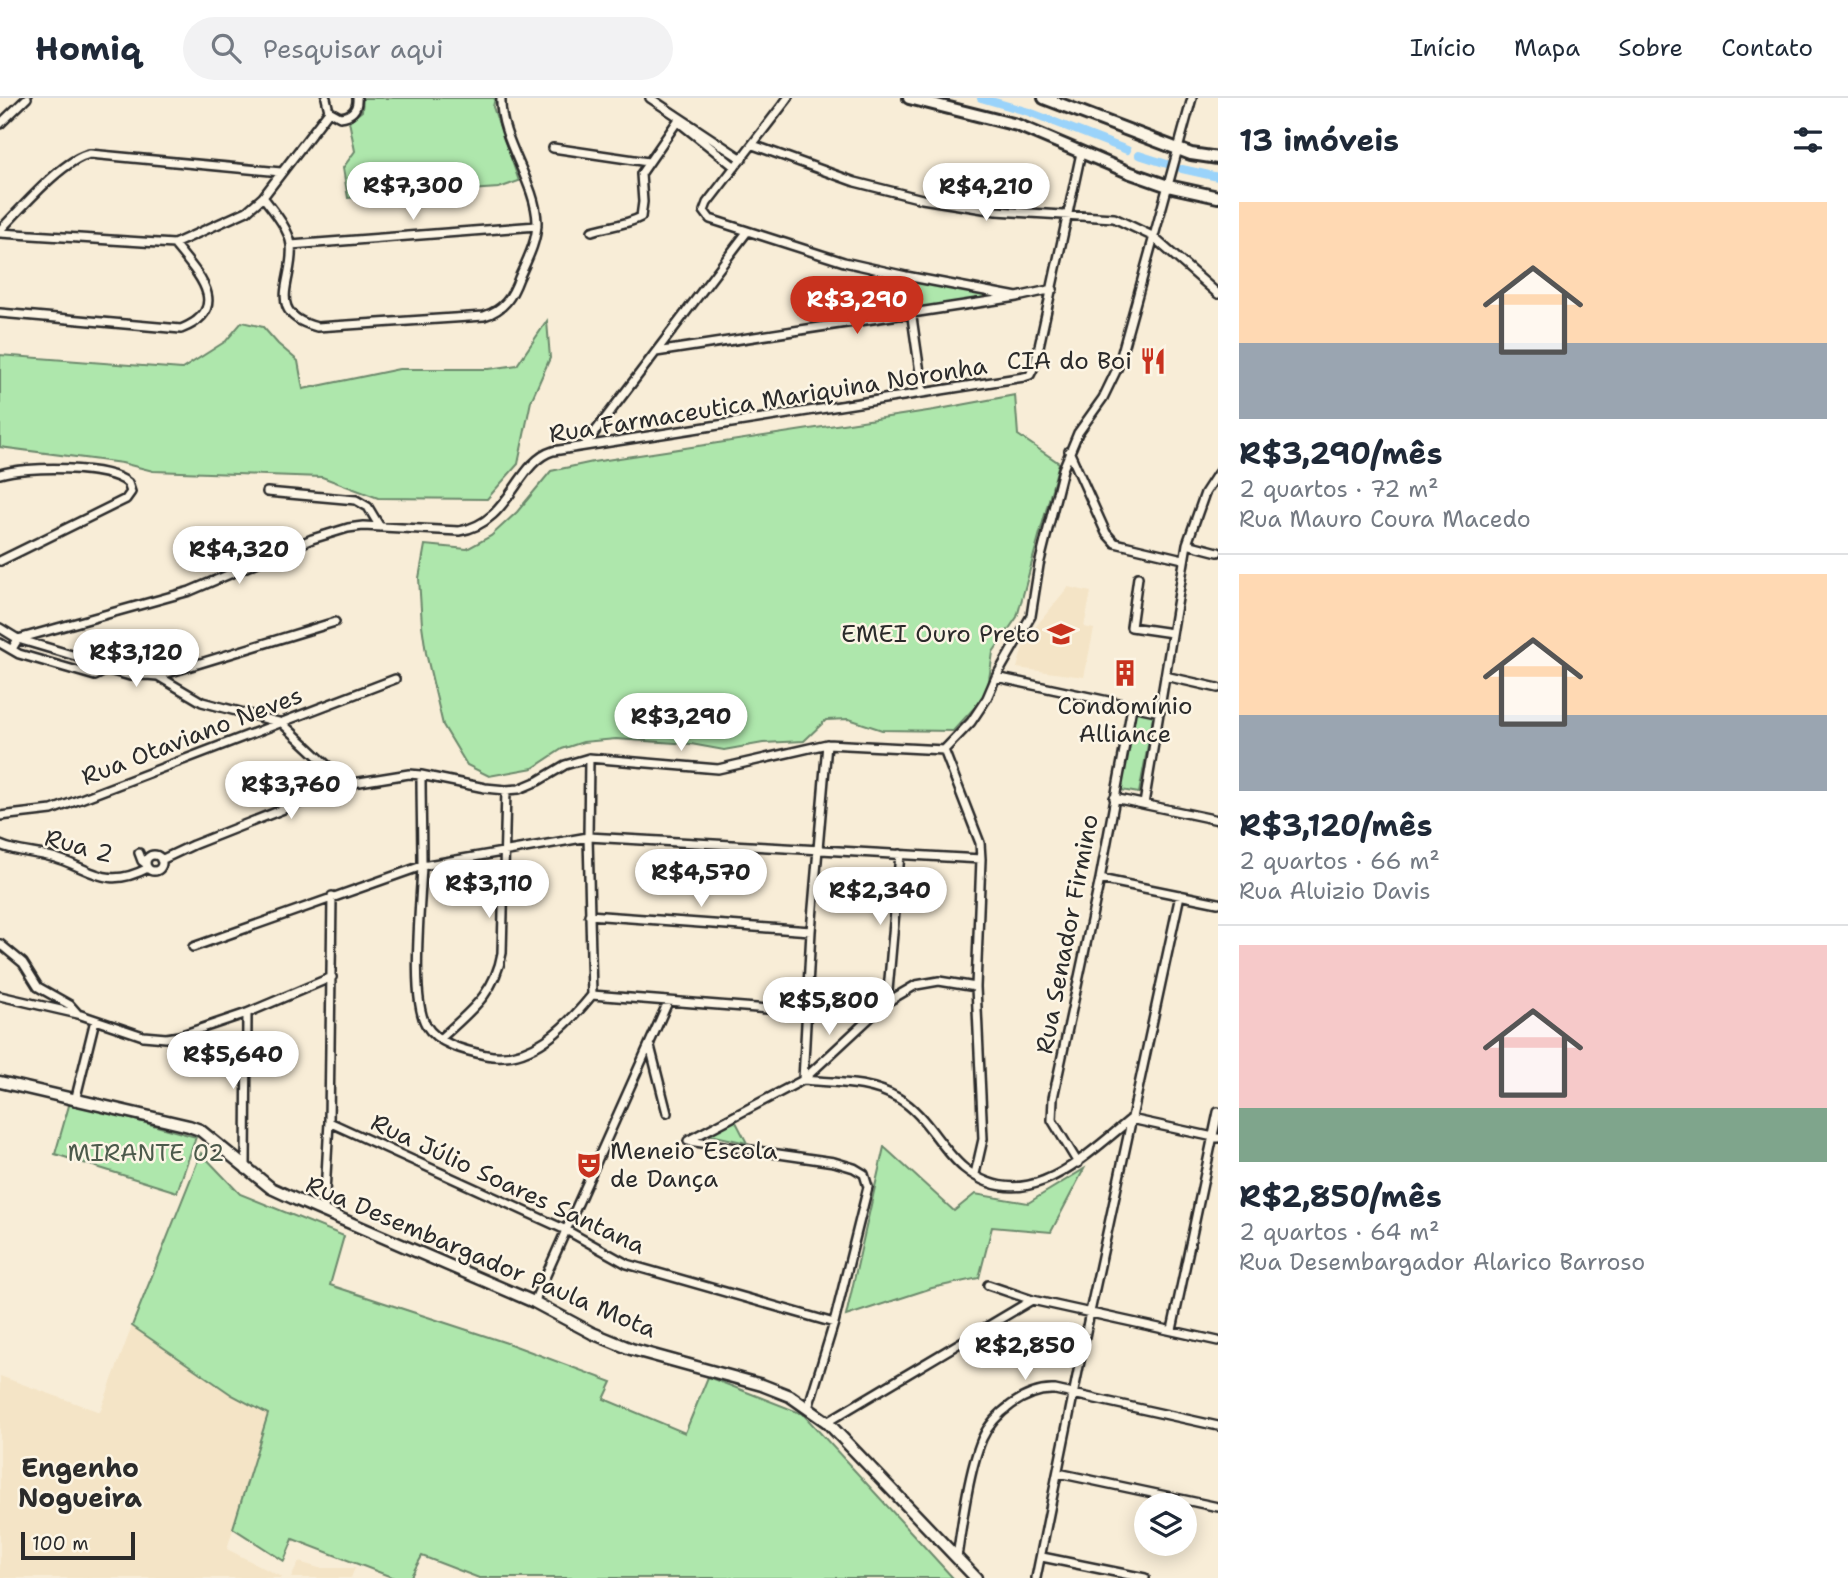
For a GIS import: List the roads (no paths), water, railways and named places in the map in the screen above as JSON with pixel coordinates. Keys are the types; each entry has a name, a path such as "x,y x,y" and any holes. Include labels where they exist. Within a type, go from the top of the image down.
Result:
{"main road":[{"path":"909,98 1017,125 1081,153 1218,197"},
{"path":"1044,98 1175,153 1218,158"}],"street":[{"path":"0,124 27,98"},
{"path":"326,98 329,111 340,117 347,116 356,108 357,98"},
{"path":"264,197 291,245 284,296 287,307 293,315 308,325 317,327 484,316 497,312 507,303 534,243 537,226 535,208 504,123 501,98"},
{"path":"650,98 703,144 735,167"},
{"path":"788,98 708,203 704,211 710,219 844,262 1017,298"},
{"path":"158,676 202,702 282,723 347,784 409,774 485,789 506,790 519,789 565,765 589,758 718,769 827,744 944,750 971,722 987,698 1031,616 1039,565 1069,451 1078,433 1103,398 1118,367 1192,98"},
{"path":"0,231 174,244 247,211 264,197 329,111"},
{"path":"677,119 705,133 741,159"},
{"path":"592,231 610,225 630,223 641,217 641,174 677,119"},
{"path":"753,145 846,179 922,198 996,211 1114,218 1153,236 1218,294"},
{"path":"553,148 648,162"},
{"path":"656,352 1017,298 1053,289 1081,153"},
{"path":"0,231 50,180 82,156 281,172"},
{"path":"291,245 537,226"},
{"path":"584,446 747,232"},
{"path":"0,313 181,329 195,323 204,315 207,290 200,276 174,244"},
{"path":"906,276 923,393"},
{"name":"Rua Farmaceutica Mariquina Noronha","path":"380,527 459,531 478,526 496,512 545,454 1024,377 1030,374 1035,365 1053,289"},
{"path":"1069,451 1106,533 1115,543 1183,559"},
{"path":"0,474 25,468 60,468 118,477 130,488 130,496 126,499 0,561"},
{"path":"1143,804 1183,559 1205,493 1218,473"},
{"path":"12,649 18,639 190,591 312,539 348,528 380,527 368,507 356,500 267,492"},
{"path":"1187,544 1218,552"},
{"path":"1138,577 1130,627 1172,633"},
{"path":"146,675 135,665 116,660 108,663 107,667 113,671 130,676 158,676 335,622"},
{"path":"0,643 19,654 95,676 103,672 103,666 99,663 18,639 1,631"},
{"path":"1165,676 1218,688"},
{"path":"996,677 1160,712"},
{"name":"Rua Otaviano Neves","path":"0,816 52,810 395,679"},
{"name":"Rua Senador Firmino","path":"1077,1163 1052,1120 1053,1098 1100,878 1132,706"},
{"path":"803,1080 811,932 827,744"},
{"path":"944,750 980,843 982,859 976,987 983,1139 975,1174"},
{"path":"421,775 419,1003 425,1024 440,1039 451,1045 491,1056 516,1055 543,1042 562,1028 592,995 589,758"},
{"name":"Rua 2","path":"0,845 12,850 51,856 102,878 131,877 147,866 151,856 156,855 161,860 347,784"},
{"path":"440,1039 487,993 496,977 502,953 506,790"},
{"path":"1114,798 1218,820"},
{"path":"193,947 422,866 505,849 588,837 982,859"},
{"path":"139,853 147,866"},
{"path":"887,1002 900,853"},
{"path":"1100,878 1218,903"},
{"path":"1036,1578 1180,895"},
{"path":"324,1211 329,1122 332,896"},
{"path":"589,915 811,932"},
{"path":"0,943 23,963 38,987 70,1005 78,1014"},
{"path":"0,996 78,1014 143,1037 166,1038 247,1013 332,977"},
{"path":"808,1408 834,1323 868,1187 864,1174 834,1162 688,1141 803,1080 887,1002 916,985 939,981 976,987"},
{"path":"592,995 806,1013"},
{"path":"534,1302 668,1002"},
{"path":"246,1170 247,1013"},
{"path":"75,1101 95,1020"},
{"path":"650,1046 667,1113"},
{"path":"803,1080 863,1085 897,1097 913,1109 964,1168 1000,1188 1031,1187 1077,1163 1131,1119"},
{"name":"Rua Desembargador Paula Mota","path":"0,1082 200,1130 271,1188 534,1302 631,1349 762,1385 790,1396 827,1422 976,1578"},
{"path":"1172,1330 1215,1137 1218,1112"},
{"path":"1131,1119 1215,1137"},
{"name":"Rua Júlio Soares Santana","path":"329,1122 566,1230 627,1264 834,1323"},
{"path":"988,1285 1032,1300 1218,1341"},
{"path":"827,1422 1032,1300"},
{"path":"957,1557 962,1523 983,1438 999,1415 1017,1401 1042,1389 1218,1426"},
{"path":"1058,1472 1218,1507"},
{"path":"1042,1557 1145,1578"}],"waterway":[{"path":"981,98 1029,112 1127,150"},
{"path":"1139,155 1167,164"},
{"path":"1182,169 1218,177"}],"place":[{"name":"CIA do Boi","path":"1153,361"},
{"name":"EMEI Ouro Preto","path":"1061,634"},
{"name":"Condomínio Alliance","path":"1125,673"},
{"name":"Meneio Escola de Dança","path":"589,1165"}],"district":[{"name":"Engenho Nogueira","path":"80,1483"}],"park label":[{"name":"MIRANTE 02","path":"146,1153"}]}
